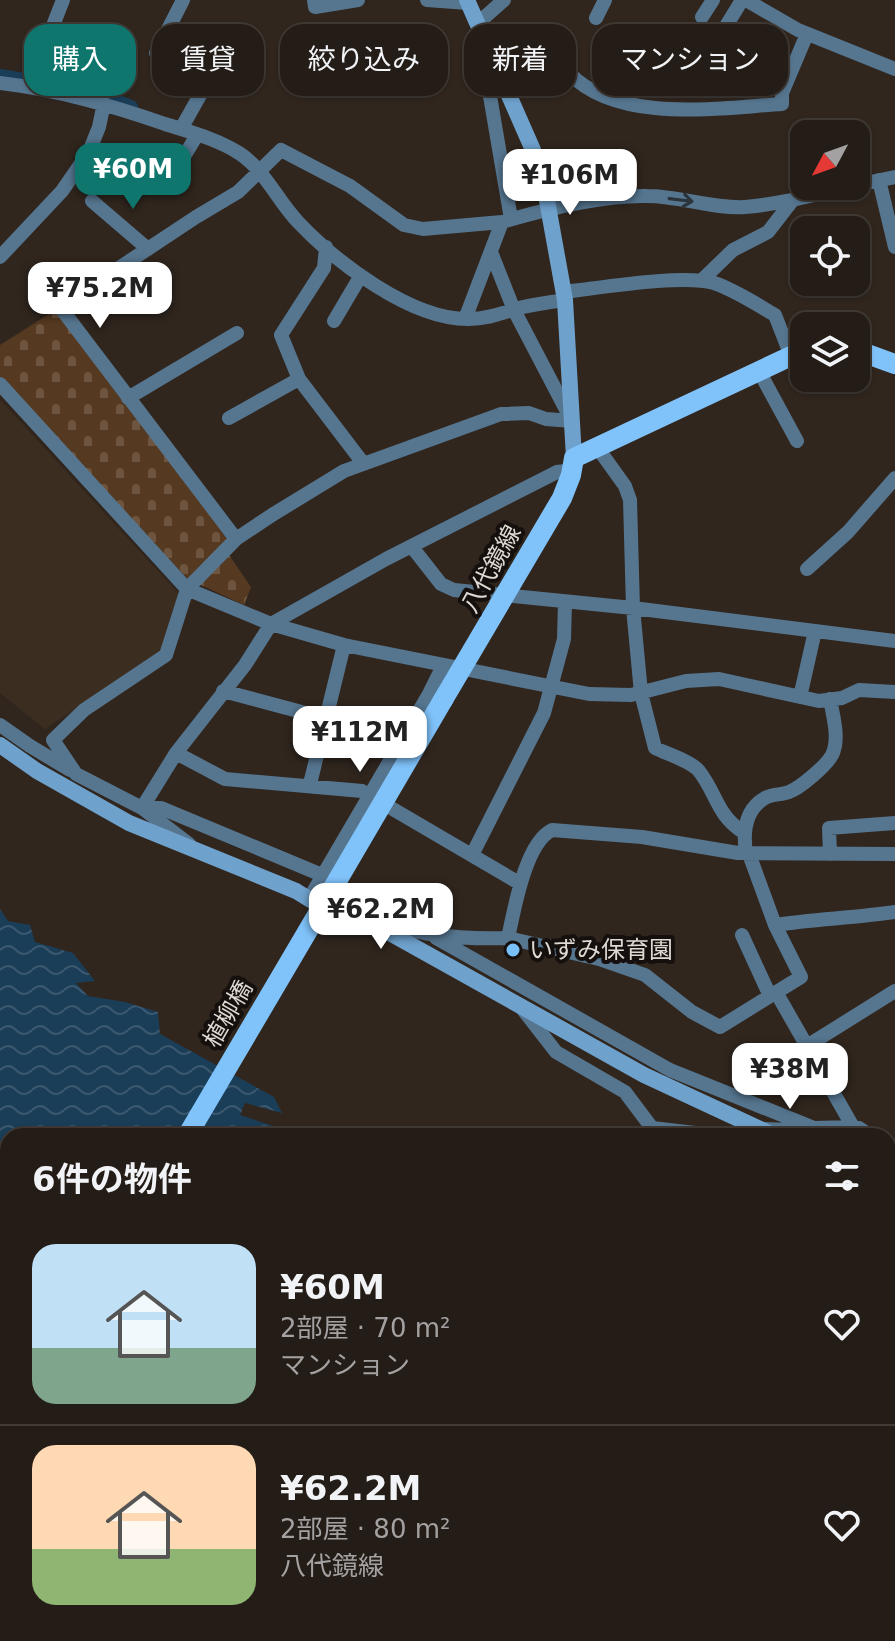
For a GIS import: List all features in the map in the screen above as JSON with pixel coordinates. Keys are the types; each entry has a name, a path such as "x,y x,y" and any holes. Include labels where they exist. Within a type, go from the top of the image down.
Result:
{"main road":[{"path":"870,355 895,364"},
{"path":"573,467 597,447 790,358"},
{"name":"八代鏡線","path":"319,899 443,700 453,668 506,597 562,498 573,467"},
{"name":"植柳橋","path":"191,1128 319,899"}],"street":[{"path":"54,24 63,0"},
{"path":"171,24 183,0"},
{"path":"314,0 315,7 358,0"},
{"path":"427,0 468,1 478,23 504,0"},
{"path":"596,18 605,0"},
{"path":"702,17 713,0"},
{"path":"729,24 744,0 807,34 895,69"},
{"path":"576,77 606,98 671,109 703,110 782,104 782,93 807,34"},
{"path":"0,83 24,86"},
{"path":"73,96 181,129 239,154 261,172 285,207 360,277 409,302 447,316 490,318 564,296 702,280 717,284 775,315 790,342"},
{"path":"181,129 199,96"},
{"path":"465,319 507,220 490,96"},
{"path":"142,808 176,753 245,665 271,624 412,547 557,472 573,467 564,296 544,184 510,96"},
{"path":"0,257 62,191 89,152 104,103"},
{"path":"171,178 197,135"},
{"path":"236,539 60,307 238,192 281,150 350,186 404,225 423,229 507,220 623,197 648,196 741,207 796,200"},
{"path":"870,182 895,177"},
{"path":"879,180 895,244"},
{"path":"92,201 148,249"},
{"path":"702,280 733,250 768,232 792,201"},
{"path":"326,247 324,268 281,335 299,379 363,463"},
{"path":"491,252 514,310 572,421"},
{"path":"334,321 360,277"},
{"path":"128,398 237,333"},
{"path":"759,371 797,441"},
{"path":"229,418 299,379"},
{"path":"0,384 187,589 271,624 344,645 589,694 641,693 686,681 719,679 819,701 842,698 859,690 895,692"},
{"path":"76,774 53,740 84,710 166,655 187,589 236,539 344,471 501,414 529,413 546,419 572,421"},
{"path":"597,447 625,486 630,500 633,608 641,693 655,748 698,770 729,823 743,832"},
{"path":"807,569 848,532 895,478"},
{"path":"412,547 446,588 895,641"},
{"path":"472,855 544,713 564,639 565,602"},
{"path":"800,697 815,631"},
{"path":"310,784 344,645"},
{"path":"319,899 369,795 429,694 453,668"},
{"path":"223,691 324,718"},
{"path":"379,927 389,925 474,940 508,938 599,959 645,975 692,1012 720,1027 801,977 775,925 748,854 743,832 747,819 763,799 799,787 833,754 835,734 830,699"},
{"path":"0,725 76,774 142,808 194,848"},
{"path":"0,745 37,771 129,823 319,899"},
{"path":"176,753 225,779 310,784 362,791 519,883"},
{"path":"142,808 161,808 319,899 379,927 644,1075 767,1128"},
{"path":"830,854 829,828 895,823"},
{"path":"508,938 519,883 543,834 552,830 642,837 748,854 895,854"},
{"path":"775,925 809,920 844,920 895,912"},
{"path":"428,934 670,1070 805,1128"},
{"path":"742,935 773,994 853,1127"},
{"path":"807,1046 895,991"},
{"path":"520,1006 556,1052 625,1092 652,1128"},
{"path":"845,1128 859,1128"}],"shaded area":[{"path":"0,400 180,595 161,650 45,729 0,693"}],"green space":[{"path":"57,309 232,537 229,555 251,587 244,605 188,579 110,499 0,376 0,345"}],"water":[{"path":"0,909 8,921 30,925 35,942 73,953 95,981 76,983 88,996 158,1012 160,1034 274,1097 282,1113 245,1103 240,1115 276,1128 0,1128"}],"waterway":[{"path":"0,76 91,91 131,107"}],"place":[{"name":"いずみ保育園","path":"513,950"}]}
